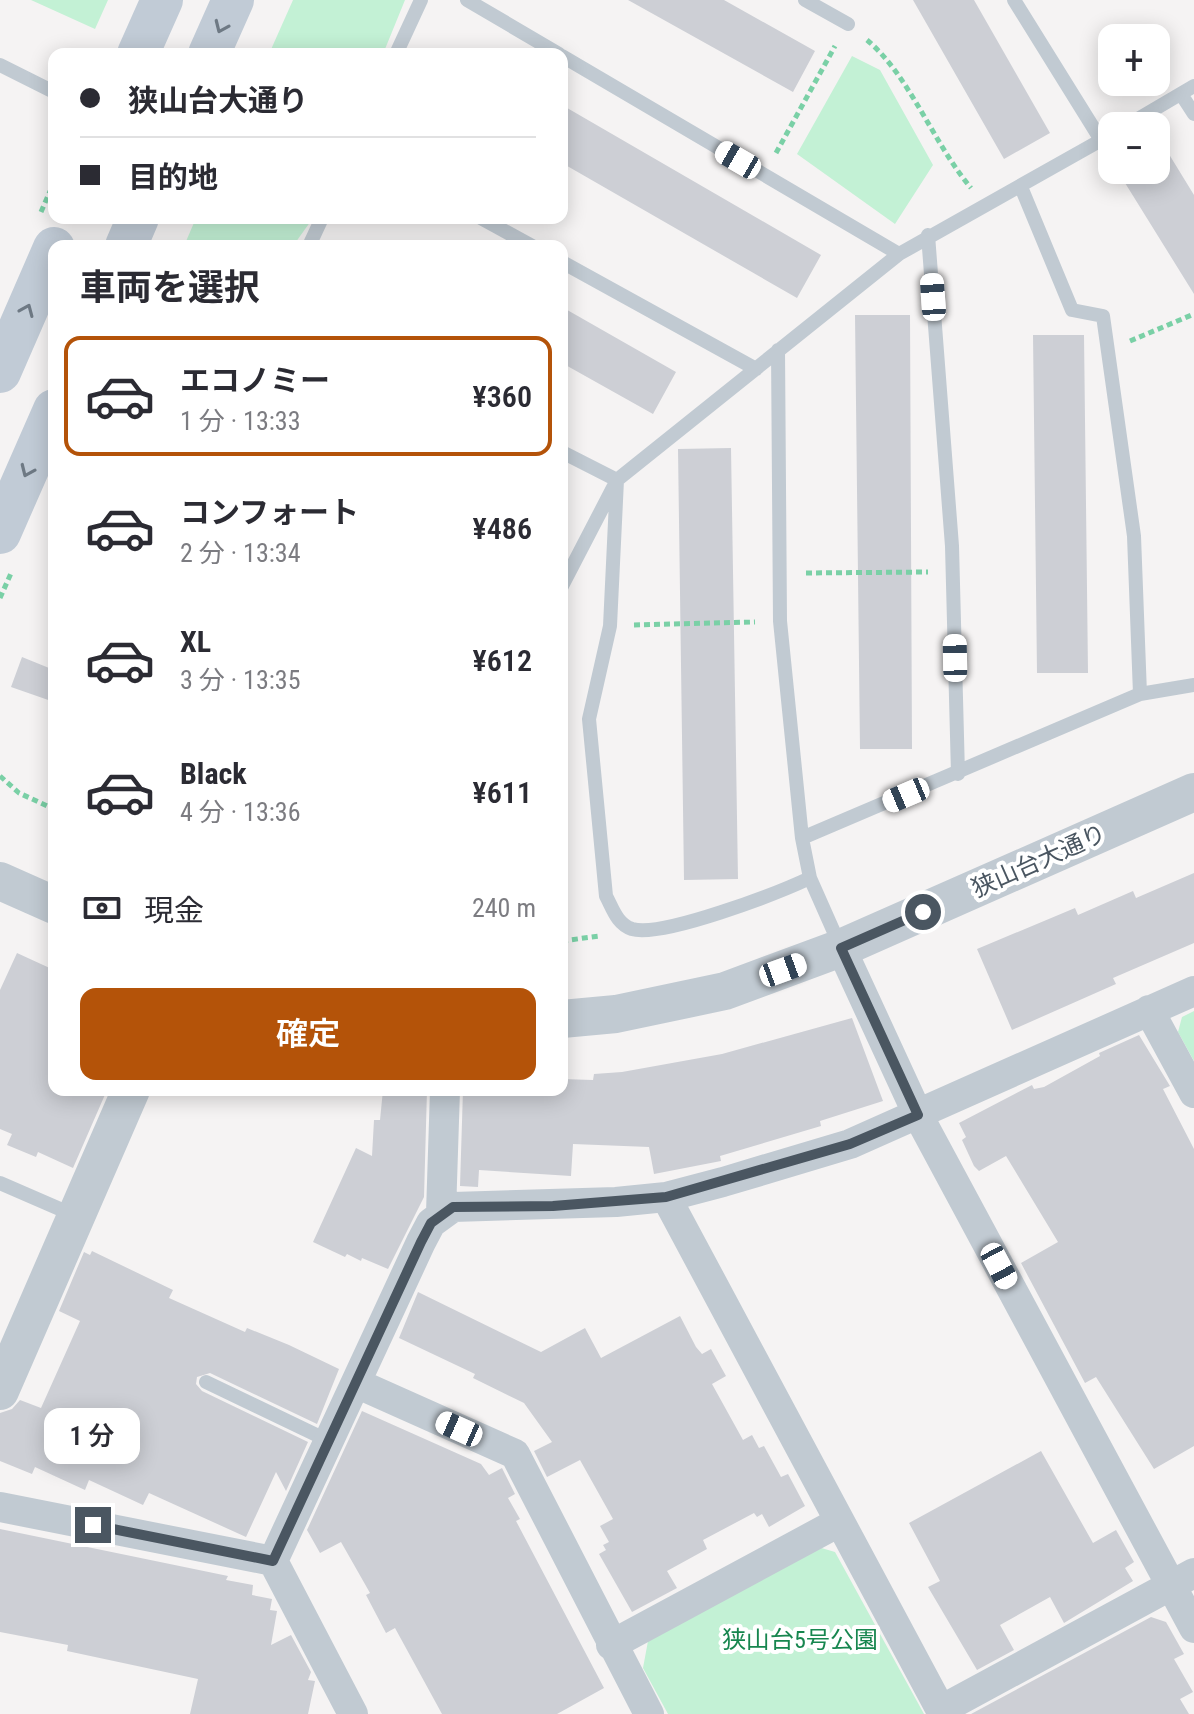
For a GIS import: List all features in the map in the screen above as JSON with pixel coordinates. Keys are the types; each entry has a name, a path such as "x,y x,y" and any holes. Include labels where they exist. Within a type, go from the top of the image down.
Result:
{"main road":[{"path":"141,48 162,0"},
{"path":"212,48 233,0"},
{"path":"0,372 48,261"},
{"path":"0,533 48,424"}],"street":[{"name":"狭山台大通り","path":"568,1018 616,1014 725,991 841,948 1194,792"},
{"path":"0,881 48,902"},
{"path":"841,948 918,1115 1183,1579 1194,1628"},
{"path":"273,1561 421,1242 441,1213 453,1207 553,1206 666,1197 850,1144 1194,991"},
{"path":"1149,1010 1194,1093"},
{"path":"0,1391 128,1096"},
{"path":"441,1213 445,1096"},
{"path":"666,1197 942,1712 1183,1579"},
{"path":"356,1383 515,1454 649,1714"},
{"path":"0,1507 273,1561"},
{"path":"611,1645 839,1522"},
{"path":"273,1561 353,1714"}],"lane":[{"path":"399,48 421,0"},
{"path":"467,0 548,48"},
{"path":"805,0 848,24"},
{"path":"1014,0 1098,124"},
{"path":"568,60 899,254"},
{"path":"0,65 48,89"},
{"path":"1150,112 1188,90 1194,114"},
{"path":"568,574 617,480 899,254 1098,142"},
{"path":"1021,187 1072,310 1103,316 1111,349 1134,536 1140,694"},
{"path":"492,224 521,240"},
{"path":"928,235 953,572 958,774"},
{"path":"568,265 756,369"},
{"path":"778,350 780,621 802,838 810,878 841,948"},
{"path":"568,455 617,480"},
{"path":"617,480 610,626 589,719 606,896 619,922 631,929 660,931 810,878"},
{"path":"802,838 1140,694 1194,685"},
{"path":"0,1183 76,1216"},
{"path":"206,1382 329,1441"}],"path":[{"path":"764,174 848,24 885,55 947,159 986,205"},
{"path":"1111,349 1194,314"},
{"path":"780,573 953,572"},
{"path":"610,626 780,621"},
{"path":"0,776 19,793 48,806"},
{"path":"568,941 594,940 619,922"}],"green space":[{"path":"31,0 108,0 95,29"},
{"path":"293,0 405,0 385,48 272,48"},
{"path":"852,56 880,70 933,165 895,224 797,154"},
{"path":"193,224 309,224 297,240 187,240"},
{"path":"1194,1011 1194,1061 1178,1032 1182,1017"},
{"name":"狭山台5号公園","path":"818,1547 835,1552 924,1714 668,1714 643,1668 648,1641"}],"building":[{"path":"628,0 724,0 815,51 793,92"},
{"path":"913,0 974,0 1050,133 1004,159"},
{"path":"568,108 821,255 797,298 568,166"},
{"path":"1170,156 1194,195 1194,294 1126,184 1170,184"},
{"path":"568,310 676,372 653,414 568,366"},
{"path":"855,315 910,315 912,749 860,749"},
{"path":"1033,335 1084,335 1088,673 1037,673"},
{"path":"731,448 738,879 684,880 678,449"},
{"path":"22,657 48,668 48,700 11,687"},
{"path":"1194,873 1194,943 1113,978 1116,984 1012,1030 977,949 1075,908 1078,915 1133,891 1136,898"},
{"path":"17,953 48,967 48,1096 104,1096 73,1168 38,1152 36,1157 7,1145 12,1134 0,1129 0,990"},
{"path":"852,1018 883,1101 820,1121 821,1126 720,1156 721,1161 654,1174 649,1147 573,1144 571,1176 479,1170 478,1187 460,1186 463,1096 568,1096 568,1079 593,1080 594,1074 722,1054"},
{"path":"1139,1035 1170,1086 1163,1089 1194,1149 1194,1446 1154,1469 1096,1377 1085,1383 1021,1263 1058,1242 1006,1156 979,1171 974,1166 962,1140 966,1137 959,1123 1032,1085 1034,1089 1044,1087 1100,1056 1099,1053"},
{"path":"382,1096 427,1096 424,1197 388,1269 362,1258 361,1261 347,1254 345,1257 313,1242 356,1148 372,1156 374,1120 380,1120"},
{"path":"92,1251 173,1290 169,1298 245,1332 247,1328 289,1345 339,1369 317,1424 210,1373 197,1377 196,1384 202,1391 308,1442 286,1491 276,1472 246,1537 149,1493 143,1505 89,1480 85,1490 35,1467 32,1474 0,1461 0,1413 12,1409 20,1400 41,1408 80,1321 59,1311 84,1252 90,1255"},
{"path":"418,1292 541,1352 585,1328 601,1358 680,1316 696,1347 702,1354 711,1349 726,1376 712,1384 743,1440 752,1435 759,1448 764,1446 781,1477 788,1474 805,1506 769,1527 762,1514 757,1517 754,1513 703,1540 707,1549 667,1571 677,1588 632,1612 599,1554 606,1550 603,1545 609,1542 600,1526 613,1519 580,1460 547,1477 534,1451 552,1442 524,1403 473,1378 475,1374 399,1338"},
{"path":"362,1411 481,1464 489,1475 502,1468 515,1494 508,1498 520,1519 516,1521 604,1688 557,1714 442,1714 395,1628 386,1633 366,1595 370,1593 341,1542 320,1553 307,1530"},
{"path":"1041,1451 1093,1543 1116,1530 1134,1562 1125,1568 1133,1581 1064,1623 1050,1597 1000,1625 1014,1650 977,1670 928,1587 940,1581 909,1523"},
{"path":"0,1529 228,1576 226,1580 253,1585 252,1595 272,1599 270,1610 277,1611 271,1645 291,1635 311,1672 308,1680 315,1681 308,1714 190,1714 198,1679 67,1651 68,1645 0,1632"},
{"path":"1151,1617 1166,1622 1184,1654 1174,1659 1193,1692 1180,1699 1189,1714 971,1714"}],"route":[{"path":"93,1525 273,1561 421,1242 431,1223 453,1207 553,1206 666,1197 850,1144 918,1115 841,948 923,912"}]}
